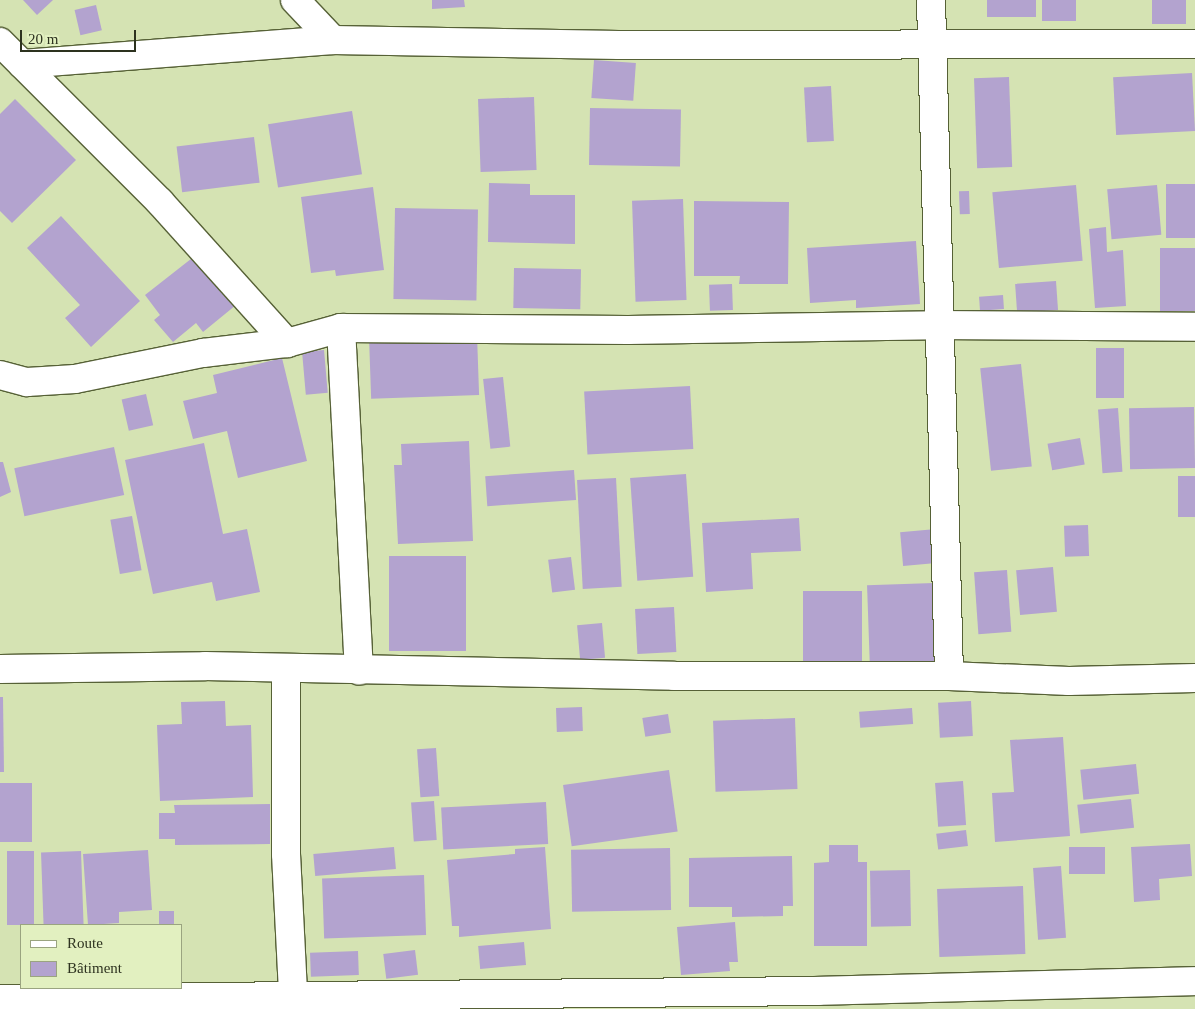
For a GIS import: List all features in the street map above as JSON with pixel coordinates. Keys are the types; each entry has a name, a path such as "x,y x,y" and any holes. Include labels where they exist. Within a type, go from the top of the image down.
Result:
{"street":[{"path":"295,0 333,40"},
{"path":"931,0 938,325 949,676"},
{"path":"22,64 333,40 619,45 1195,44"},
{"path":"0,42 160,202 287,343"},
{"path":"0,375 27,382 75,379 203,353 287,343 341,328 628,330 938,325 1195,327"},
{"path":"341,328 359,671"},
{"path":"0,669 205,666 286,670 674,676 949,676 1069,681 1195,678"},
{"path":"286,670 286,854 293,994"},
{"path":"0,999 293,994 472,996 818,992 1195,981"}],"building":[{"path":"23,0 53,0 37,15"},
{"path":"432,0 464,0 465,7 432,9"},
{"path":"987,0 1036,0 1036,17 987,17"},
{"path":"1042,0 1076,0 1076,21 1042,21"},
{"path":"1152,0 1186,0 1186,24 1152,24"},
{"path":"96,5 102,30 80,35 75,10"},
{"path":"594,60 636,63 633,101 591,98"},
{"path":"1192,73 1195,131 1116,135 1113,77"},
{"path":"1009,77 1012,167 977,168 974,78"},
{"path":"831,86 834,141 807,142 804,87"},
{"path":"534,97 537,170 481,172 478,99"},
{"path":"15,99 76,160 12,223 0,211 0,114"},
{"path":"590,108 681,110 680,167 589,165"},
{"path":"352,111 362,174 278,188 268,124"},
{"path":"254,137 260,183 182,192 177,147"},
{"path":"489,183 530,184 530,195 575,195 575,244 488,242"},
{"path":"1166,184 1195,184 1195,238 1166,238"},
{"path":"1076,185 1083,261 999,268 992,192"},
{"path":"1157,185 1161,235 1112,239 1107,189"},
{"path":"373,187 384,270 336,276 335,270 311,273 301,197"},
{"path":"959,191 969,191 970,214 960,214"},
{"path":"683,199 687,300 636,302 632,201"},
{"path":"694,201 789,202 788,284 739,284 740,276 694,276"},
{"path":"395,208 478,209 476,300 393,299"},
{"path":"61,216 140,301 91,347 65,318 80,305 27,248"},
{"path":"1106,227 1107,252 1123,250 1126,306 1095,308 1089,229"},
{"path":"916,241 920,304 856,308 856,300 810,303 807,248"},
{"path":"1160,248 1195,248 1195,311 1160,311"},
{"path":"196,255 236,305 203,332 196,323 173,342 154,320 160,315 145,295"},
{"path":"514,268 581,269 580,309 513,308"},
{"path":"1056,281 1058,310 1017,313 1015,284"},
{"path":"732,284 733,310 710,311 709,285"},
{"path":"1003,295 1004,309 980,311 979,297"},
{"path":"477,335 479,395 371,399 369,339"},
{"path":"1096,348 1124,348 1124,398 1096,398"},
{"path":"324,350 328,393 306,395 302,352"},
{"path":"282,358 307,461 238,478 227,431 193,439 183,401 217,393 213,375"},
{"path":"1021,364 1032,466 991,471 980,368"},
{"path":"503,377 510,447 490,449 483,379"},
{"path":"690,386 693,449 587,454 584,392"},
{"path":"146,394 153,425 129,431 122,400"},
{"path":"1194,407 1195,468 1130,469 1129,408"},
{"path":"1118,408 1122,472 1103,473 1098,409"},
{"path":"1080,438 1085,465 1052,470 1048,444"},
{"path":"469,441 473,541 398,544 394,465 402,465 401,444"},
{"path":"204,443 223,534 247,529 260,592 216,601 212,582 153,594 125,460"},
{"path":"114,447 124,495 24,516 14,468"},
{"path":"0,462 3,462 11,492 0,497"},
{"path":"574,470 576,500 487,506 485,476"},
{"path":"686,474 693,577 637,581 630,478"},
{"path":"1178,476 1195,476 1195,517 1178,517"},
{"path":"616,478 622,587 583,589 577,480"},
{"path":"132,516 142,570 120,574 110,520"},
{"path":"799,518 801,551 751,553 753,589 706,592 702,523"},
{"path":"1088,525 1089,556 1065,557 1064,526"},
{"path":"936,529 939,563 903,566 900,532"},
{"path":"389,556 466,556 466,651 389,651"},
{"path":"571,557 575,590 552,593 548,560"},
{"path":"1053,567 1057,612 1020,615 1016,570"},
{"path":"1007,570 1011,632 978,634 974,572"},
{"path":"934,583 937,665 870,667 867,585"},
{"path":"803,591 862,591 862,663 803,663"},
{"path":"674,607 676,652 637,654 635,609"},
{"path":"602,623 605,658 580,660 577,625"},
{"path":"0,697 3,697 4,772 0,772"},
{"path":"225,701 226,726 251,725 253,797 160,801 157,725 182,724 181,702"},
{"path":"971,701 973,736 940,738 938,703"},
{"path":"582,707 583,731 557,732 556,708"},
{"path":"912,708 913,724 860,728 859,712"},
{"path":"668,714 671,733 645,737 642,718"},
{"path":"795,718 797,789 716,792 713,721"},
{"path":"1063,737 1070,836 995,842 992,793 1014,792 1010,740"},
{"path":"436,748 439,796 420,797 417,749"},
{"path":"1136,764 1139,794 1083,800 1080,770"},
{"path":"669,770 678,831 572,846 563,785"},
{"path":"963,781 966,825 938,827 935,783"},
{"path":"0,783 32,783 32,842 0,842"},
{"path":"1131,799 1134,828 1080,833 1077,805"},
{"path":"434,801 437,840 414,842 411,803"},
{"path":"546,802 548,844 443,849 441,807"},
{"path":"270,804 270,844 175,845 175,839 159,839 159,813 175,813 174,805"},
{"path":"966,830 968,846 938,850 936,834"},
{"path":"1190,844 1192,876 1159,879 1160,900 1134,902 1131,847"},
{"path":"829,845 858,845 858,862 867,862 867,946 814,946 814,863 829,862"},
{"path":"394,847 396,869 315,876 313,854"},
{"path":"545,847 551,929 459,937 459,926 452,926 447,860 515,854 515,849"},
{"path":"1069,847 1105,847 1105,874 1069,874"},
{"path":"670,848 671,910 572,912 571,850"},
{"path":"148,850 152,910 119,912 119,923 88,924 83,854"},
{"path":"7,851 34,851 34,924 7,925"},
{"path":"81,851 84,924 44,924 41,852"},
{"path":"792,856 793,906 783,906 783,916 732,917 732,907 689,907 689,858"},
{"path":"1061,866 1066,938 1038,940 1033,868"},
{"path":"910,870 911,926 871,927 870,871"},
{"path":"424,875 426,935 324,939 322,879"},
{"path":"1023,886 1025,954 939,957 937,889"},
{"path":"159,911 174,911 174,924 159,924"},
{"path":"735,922 738,962 729,962 730,971 681,975 677,927"},
{"path":"524,942 526,965 480,969 478,946"},
{"path":"415,950 418,975 386,979 383,954"},
{"path":"358,951 359,975 311,977 310,953"}]}
